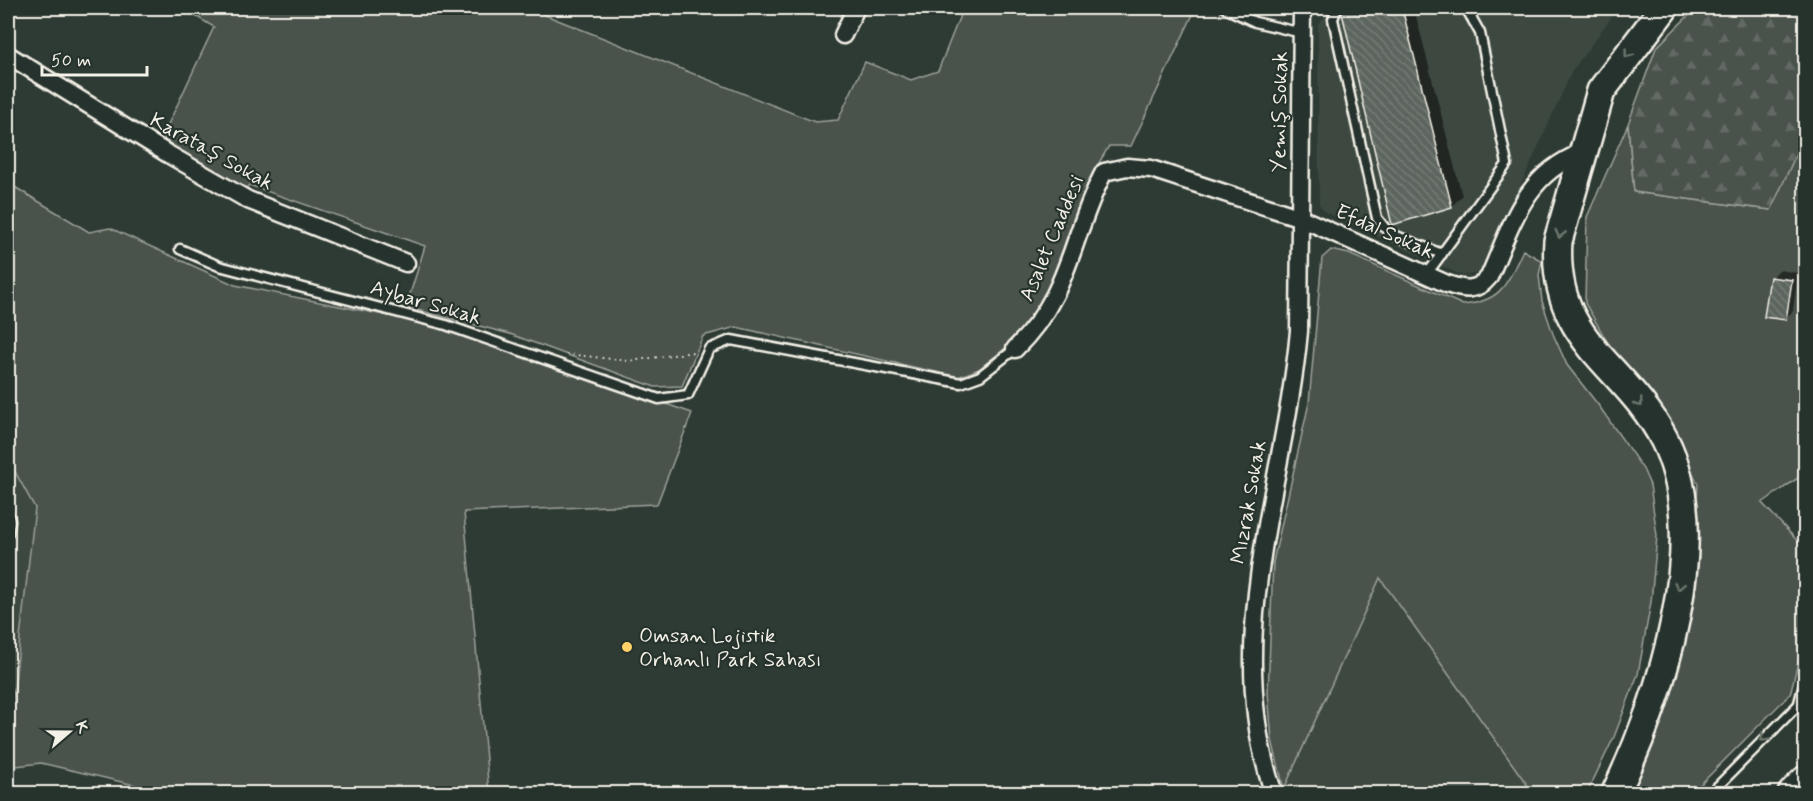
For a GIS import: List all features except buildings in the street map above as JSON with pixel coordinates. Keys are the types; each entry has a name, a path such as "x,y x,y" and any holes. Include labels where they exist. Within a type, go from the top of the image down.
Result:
{"highway":[{"path":"1793,794 1806,782"}],"main road":[{"path":"1615,794 1655,698 1683,570 1685,526 1680,481 1664,439 1642,406 1585,342 1568,309 1559,274 1558,241 1600,91 1664,8"}],"street":[{"path":"843,35 856,8"},
{"name":"Yemiş Sokak","path":"1301,218 1302,8"},
{"name":"Karataş Sokak","path":"8,55 168,154 248,200 406,263"},
{"name":"Efdal Sokak","path":"1104,171 1127,167 1151,169 1301,218 1460,289 1482,286 1489,277 1520,205 1533,186 1554,166 1581,153"},
{"name":"Asalet Caddesi","path":"1015,349 1041,321 1060,286 1104,171"},
{"name":"Mızrak Sokak","path":"1274,794 1256,720 1253,681 1258,576 1266,519 1296,366 1299,331 1301,218"}],"lane":[{"path":"1225,8 1255,22 1302,33"},
{"path":"1337,8 1333,19 1377,218 1389,233 1442,254"},
{"path":"1427,274 1507,164 1480,33 1466,8"},
{"name":"Aybar Sokak","path":"180,249 219,266 446,325 659,399 688,395 709,350"},
{"path":"709,350 731,340 961,383 980,376 1015,349"},
{"path":"8,513 10,521 8,533"},
{"path":"1710,794 1802,700 1806,676"}],"path":[{"path":"559,353 630,361 709,350"}],"shaded area":[{"path":"1332,8 1618,8 1572,71 1482,272 1463,276 1325,212 1319,204 1318,24"},
{"path":"8,459 35,508 8,742"},
{"path":"1380,577 1533,793 1286,794 1284,789"}],"green space":[{"path":"182,8 542,8 540,13 815,122 838,120 865,62 911,80 938,71 963,8 1196,8 1131,146 1109,146 1100,161 1047,300 1019,337 979,369 958,377 736,327 703,336 682,386 655,387 510,334 406,307 425,246 249,185 244,190 166,147 164,133 214,27"},
{"path":"1696,8 1805,8 1805,134 1771,210 1634,192 1628,124 1656,48"},
{"path":"1628,124 1634,192 1770,210 1805,134 1805,473 1762,503 1805,549 1805,635 1790,694 1692,793 1632,793 1661,721 1690,599 1698,484 1671,426 1616,357 1585,303 1587,217"},
{"path":"8,183 89,232 110,228 235,285 444,327 692,413 657,504 464,512 489,793 173,794 41,763 8,767 8,742 35,508 8,459"},
{"path":"1331,250 1349,254 1463,305 1476,303 1495,295 1508,281 1523,250 1542,261 1539,275 1542,301 1567,365 1643,469 1650,485 1657,536 1651,602 1638,674 1614,737 1587,793 1533,793 1380,578 1284,789 1272,740 1268,693 1273,562 1309,403 1322,258"}],"place":[{"name":"Omsan Lojistik Orhanlı Park Sahası","path":"627,647"}]}
